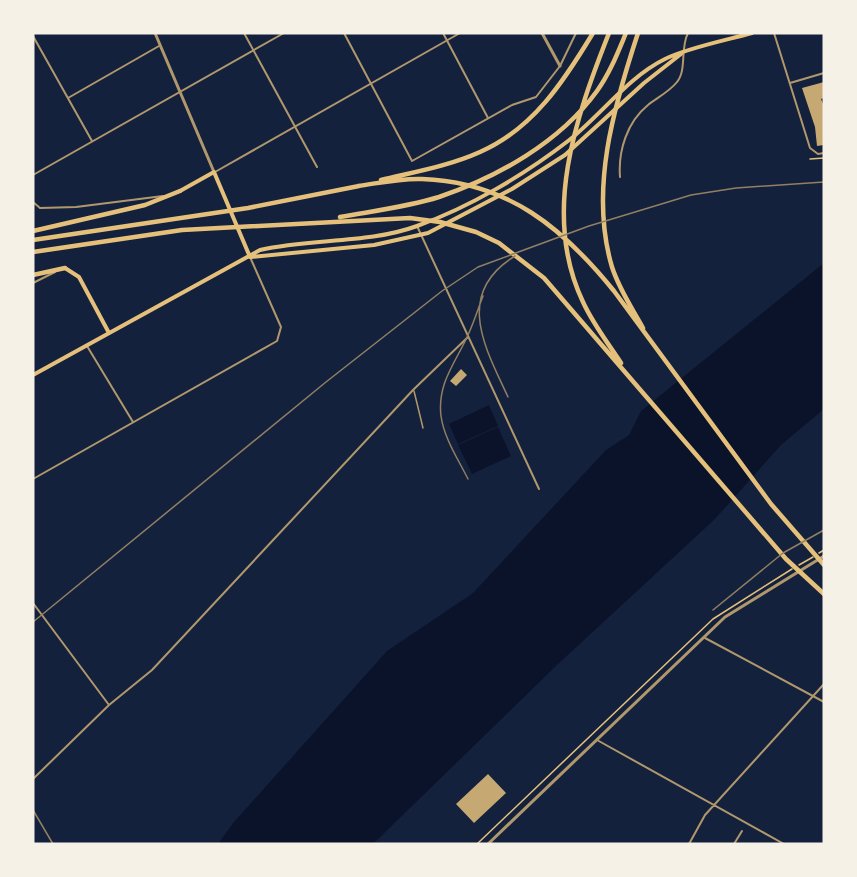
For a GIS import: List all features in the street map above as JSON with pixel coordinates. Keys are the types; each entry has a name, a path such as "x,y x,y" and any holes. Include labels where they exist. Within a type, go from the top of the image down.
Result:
{"highway":[{"path":"33,240 248,208 358,186 439,166 479,152 503,140 540,109 593,33"},
{"path":"609,33 579,117 566,179 564,237 572,273 583,302 634,383"},
{"path":"322,221 438,197 479,181 521,158 553,136 584,107 598,89 626,33"},
{"path":"638,33 612,124 603,208 607,248 620,288 659,353"},
{"path":"358,186 422,179 447,182 496,194 516,202 552,226 588,259 771,504 824,565"},
{"path":"33,231 145,206 180,191"},
{"path":"33,252 119,238 322,221 410,218 440,222 476,232 499,243 522,260 571,307 786,559 824,594"},
{"path":"33,274 64,268"}],"main road":[{"path":"33,375 221,269 250,257 260,250 284,245 384,235 417,226 512,178 568,141 633,82 666,58 752,33"},
{"path":"250,257 374,245 422,235 512,189 565,155 682,54"},
{"path":"180,191 214,172 250,257"},
{"path":"64,268 77,276 109,333"}],"street":[{"path":"155,33 214,172 460,33"},
{"path":"244,33 317,167"},
{"path":"33,176 284,33"},
{"path":"344,33 412,161 512,105 536,97 560,66 576,33"},
{"path":"443,33 488,118"},
{"path":"542,33 560,66"},
{"path":"620,177 619,164 630,126 644,108 677,83 681,75 682,44 688,33"},
{"path":"774,33 810,148 818,154 824,153"},
{"path":"33,36 92,142"},
{"path":"68,98 160,45"},
{"path":"790,83 824,73"},
{"path":"33,202 40,208 76,207 156,198 180,191"},
{"path":"417,226 539,489"},
{"path":"33,479 275,342 279,336 280,327 250,257"},
{"path":"33,283 64,268"},
{"path":"33,779 109,705 152,670 414,390 468,337"},
{"path":"87,346 133,422"},
{"path":"488,844 704,637 741,605 824,556"},
{"path":"33,603 109,705"},
{"path":"704,637 824,702"},
{"path":"689,844 714,805 824,684"},
{"path":"597,740 784,844"},
{"path":"734,844 742,831"}],"lane":[{"path":"414,390 423,428"}],"path":[{"path":"810,159 824,158"}],"water":[{"path":"824,263 824,409 781,445 715,519 557,665 373,844 218,844 234,822 387,651 473,593 606,450 629,435 641,411"},
{"path":"489,405 498,426 458,444 449,424"},
{"path":"498,427 511,456 472,474 458,445"}],"building":[{"path":"824,82 824,98 821,99 824,106 824,145 817,146 815,127 802,88"},
{"path":"461,369 467,375 456,386 450,381"},
{"path":"488,774 506,793 474,823 456,804"}],"railway":[{"path":"33,622 326,382 442,291 478,267 589,226 691,195 736,188 824,182"},
{"path":"508,397 484,341 480,323 480,305 485,287 496,271 515,256"},
{"path":"468,479 445,432 441,404 448,373 470,330 483,296"},
{"path":"713,610 783,553 824,530"},
{"path":"33,810 53,844"}]}
